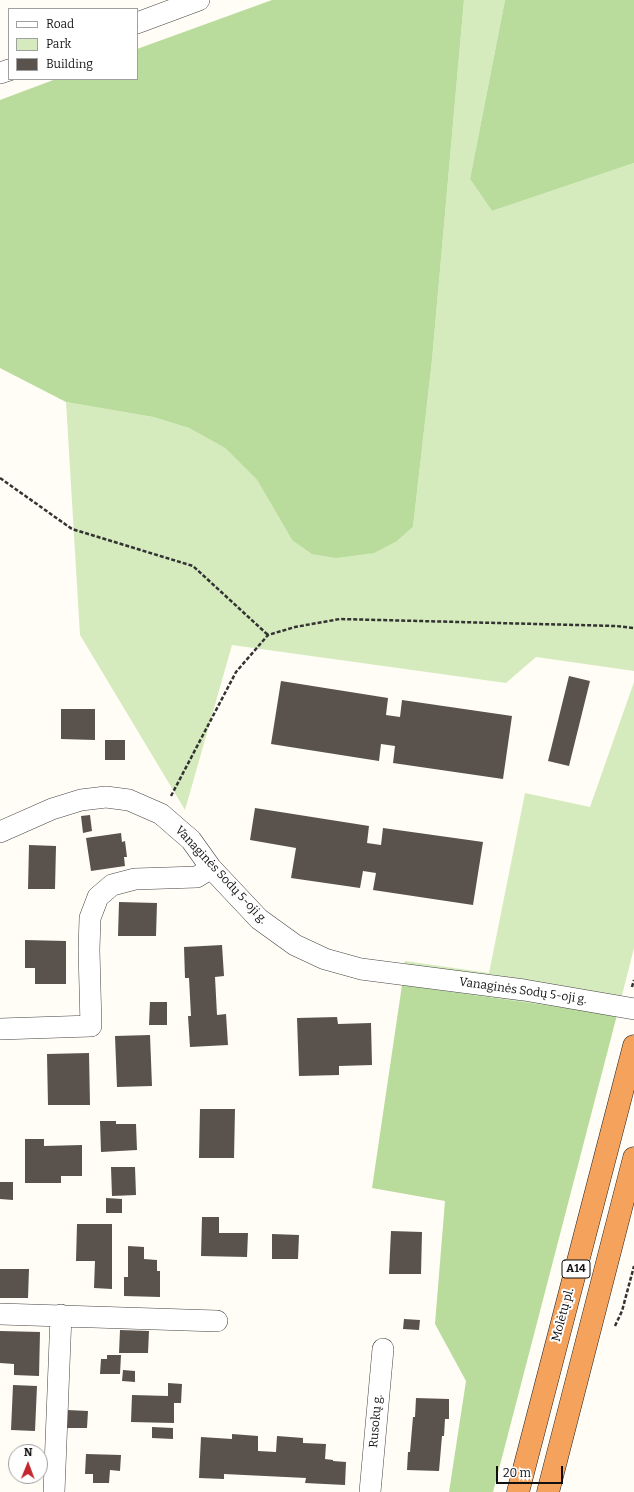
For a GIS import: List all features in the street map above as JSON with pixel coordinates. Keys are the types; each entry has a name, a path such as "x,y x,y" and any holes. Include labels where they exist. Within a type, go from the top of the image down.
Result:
{"highway":[{"name":"Molėtų pl.","path":"518,1492 634,1046"},
{"name":"A14","path":"548,1492 634,1158"}],"street":[{"path":"138,23 199,0"},
{"name":"Vanaginės Sodų 5-oji g.","path":"0,832 52,809 81,800 106,797 129,800 161,814 190,840 211,868 259,919 295,945 325,959 361,969 524,990 634,1009"},
{"path":"0,1029 91,1026 89,950 90,918 98,897 112,885 136,879 196,877 211,868"},
{"path":"0,1314 217,1321"},
{"path":"54,1492 61,1315"},
{"name":"Rusokų g.","path":"370,1492 383,1349"}],"path":[{"path":"0,478 72,529 193,566 268,635"},
{"path":"161,814 236,672 268,635 295,626 340,619 616,626 634,628"}],"green space":[{"path":"272,0 464,0 432,360 413,527 397,541 374,553 336,558 312,554 292,540 257,480 225,448 189,428 153,417 66,402 0,368 0,100 53,80 138,80 138,49"},
{"path":"464,0 505,0 470,179 492,211 634,163 634,671 536,657 506,683 232,645 185,810 80,635 66,402 153,417 189,428 225,448 257,480 292,540 397,541 413,527 432,360"},
{"path":"505,0 634,0 634,163 492,211 470,179"},
{"path":"634,682 634,948 617,1015 402,985 405,961 489,973 525,793 590,807"},
{"path":"402,985 617,1015 493,1492 449,1492 466,1381 435,1324 445,1201 372,1188"}],"building":[{"path":"569,676 590,681 569,766 548,761"},
{"path":"281,681 388,698 386,715 400,717 402,700 512,716 503,779 393,763 395,746 381,744 379,761 271,744"},
{"path":"61,709 95,709 95,740 61,739"},
{"path":"105,740 125,740 125,760 105,760"},
{"path":"255,808 369,826 367,843 381,845 383,828 483,842 473,905 373,890 376,873 363,871 360,888 291,878 296,848 250,840"},
{"path":"90,815 92,831 83,833 81,816"},
{"path":"121,833 122,842 125,841 127,857 124,857 125,866 91,871 86,838"},
{"path":"29,845 56,846 55,889 28,889"},
{"path":"119,902 157,903 156,936 118,936"},
{"path":"25,940 66,941 66,984 35,984 35,968 25,968"},
{"path":"222,945 224,976 215,977 217,1015 226,1014 228,1045 190,1047 188,1016 191,1016 189,978 185,978 184,947"},
{"path":"150,1002 167,1002 167,1025 149,1025"},
{"path":"337,1017 338,1024 371,1023 372,1065 339,1066 339,1075 299,1076 297,1018"},
{"path":"150,1035 152,1086 117,1087 115,1036"},
{"path":"89,1053 90,1105 48,1105 47,1054"},
{"path":"200,1109 235,1109 234,1158 199,1158"},
{"path":"100,1121 116,1121 116,1124 136,1124 137,1150 101,1152"},
{"path":"25,1139 44,1139 44,1146 82,1145 82,1176 61,1176 61,1183 25,1183"},
{"path":"111,1167 135,1167 136,1195 112,1196"},
{"path":"0,1182 13,1182 13,1200 0,1199"},
{"path":"106,1198 122,1199 122,1213 106,1213"},
{"path":"202,1217 219,1217 219,1233 248,1233 247,1257 201,1256"},
{"path":"77,1224 112,1224 112,1289 94,1288 95,1261 76,1261"},
{"path":"391,1231 422,1232 421,1274 389,1274"},
{"path":"272,1234 299,1235 298,1259 272,1259"},
{"path":"128,1246 144,1247 144,1259 157,1260 157,1271 160,1271 160,1297 124,1296 124,1277 128,1277"},
{"path":"0,1269 29,1269 28,1298 0,1298"},
{"path":"404,1319 420,1320 419,1330 403,1329"},
{"path":"120,1330 149,1331 148,1353 119,1353"},
{"path":"0,1331 40,1332 39,1376 14,1375 14,1364 0,1363"},
{"path":"107,1355 121,1355 120,1374 100,1374 101,1359 107,1359"},
{"path":"123,1370 135,1371 135,1382 122,1381"},
{"path":"168,1383 182,1384 181,1403 174,1403 174,1423 131,1422 132,1395 168,1396"},
{"path":"13,1385 37,1386 35,1431 11,1430"},
{"path":"416,1398 449,1399 449,1419 445,1419 439,1471 407,1470 413,1417 415,1417"},
{"path":"67,1410 88,1411 87,1428 66,1428"},
{"path":"152,1427 173,1428 173,1439 152,1438"},
{"path":"232,1434 258,1436 258,1451 276,1452 277,1436 303,1438 303,1443 326,1444 325,1459 346,1462 345,1485 305,1483 306,1478 224,1474 224,1479 199,1478 201,1437 232,1439"},
{"path":"86,1454 121,1455 120,1471 110,1470 109,1483 93,1483 93,1474 85,1474"}]}
